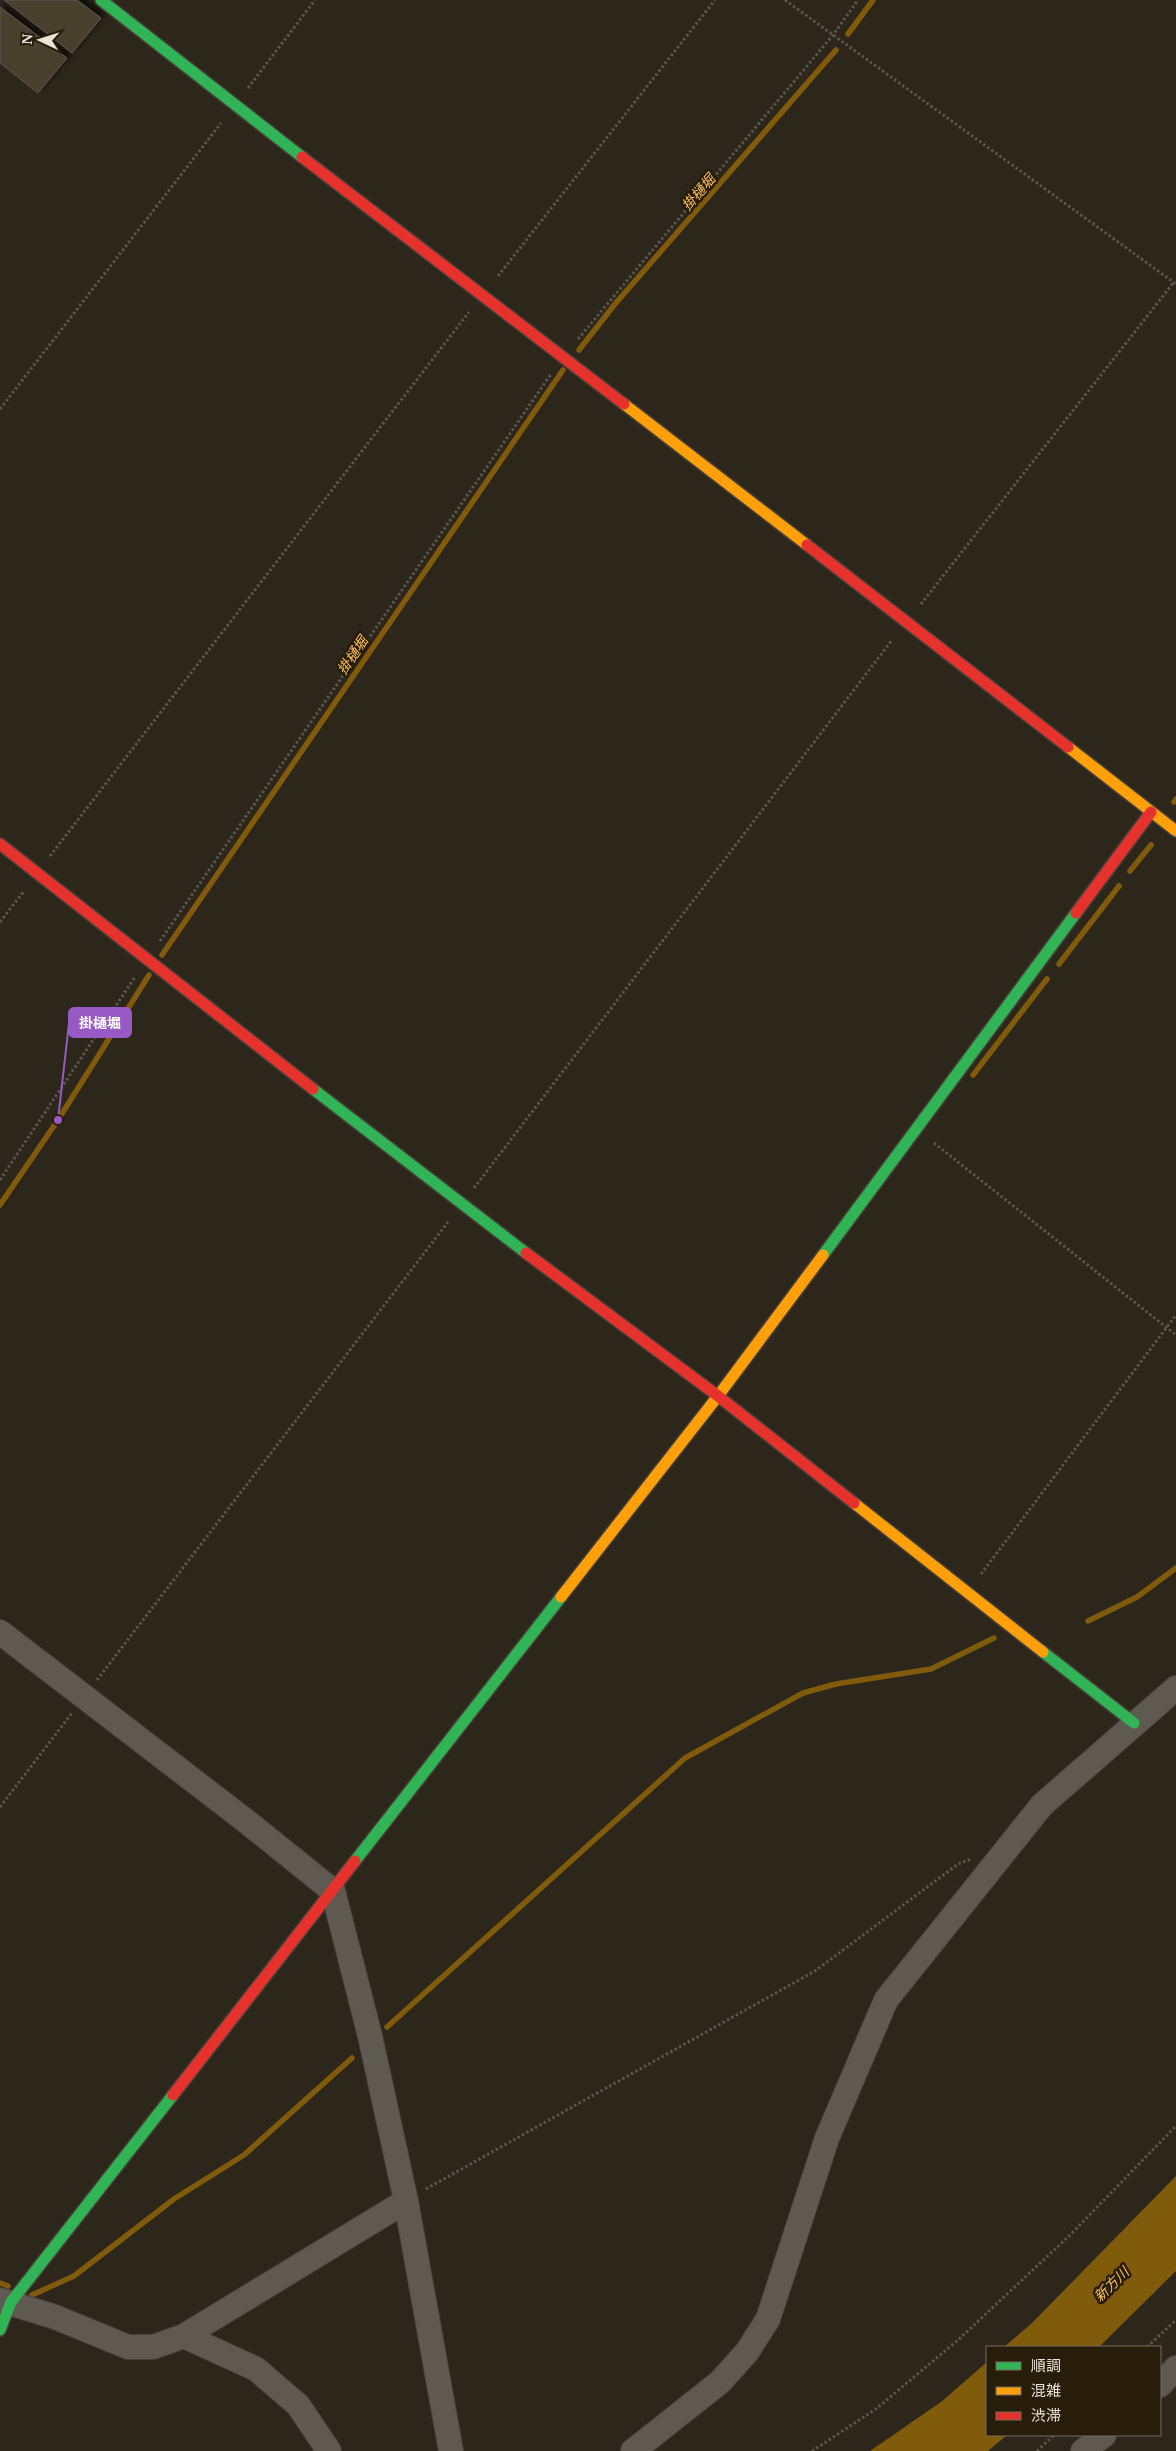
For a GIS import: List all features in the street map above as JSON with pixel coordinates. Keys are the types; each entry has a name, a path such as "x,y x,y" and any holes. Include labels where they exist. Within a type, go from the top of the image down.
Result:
{"street":[{"path":"0,2330 6,2301 333,1891 718,1396 915,1129 1168,821 906,622 563,358 483,294 235,106 101,0"},
{"path":"0,844 461,1205 718,1396 1134,1723"},
{"path":"0,1632 246,1821 333,1891 370,2036 406,2200 452,2451"},
{"path":"634,2451 720,2382 746,2352 768,2318 827,2138 886,2000 1042,1805 1176,1688"},
{"path":"6,2301 55,2317 128,2347 153,2347 184,2336 406,2200"},
{"path":"184,2336 256,2369 298,2405 329,2451"},
{"path":"1161,2384 1176,2368"},
{"path":"1084,2451 1103,2436"}],"path":[{"path":"0,409 315,0"},
{"path":"0,922 483,294 715,0"},
{"path":"0,1807 906,622 1175,283 785,0"},
{"path":"0,1180 149,959 563,358 833,35 858,0"},
{"path":"915,1129 1176,1335"},
{"path":"967,1592 1176,1315"},
{"path":"406,2200 815,1970 958,1864 977,1856"},
{"path":"812,2451 876,2409 958,2340 1069,2236 1176,2126"},
{"path":"1148,2346 1176,2320"},
{"path":"1037,2451 1053,2436"}],"water":[{"name":"新方川","path":"1176,2176 1176,2271 1100,2346 1005,2346 1032,2323"},
{"path":"986,2363 986,2436 1006,2436 988,2451 870,2451 941,2402"}],"building":[{"path":"4,0 77,0 101,18 72,53"},
{"path":"0,7 67,58 38,93 0,63"}],"waterway":[{"name":"掛樋堀","path":"848,34 873,0"},
{"name":"掛樋堀","path":"579,350 615,304 836,50"},
{"name":"掛樋堀","path":"162,955 563,370"},
{"path":"1130,871 1151,845"},
{"path":"1059,964 1119,886"},
{"name":"掛樋堀","path":"0,1205 58,1120 149,975"},
{"path":"973,1075 1047,979"},
{"path":"1088,1621 1137,1597 1176,1568"},
{"path":"387,2027 685,1758 803,1693 836,1684 931,1669 994,1638"},
{"path":"32,2295 74,2276 174,2199 244,2155 352,2058"},
{"path":"0,2283 8,2286"}],"traffic: fast":[{"path":"101,0 302,157"},
{"path":"823,1255 1076,913"},
{"path":"313,1089 526,1253"},
{"path":"355,1861 561,1597"},
{"path":"1043,1652 1134,1723"},
{"path":"0,2330 11,2302 173,2095"}],"traffic: slow":[{"path":"624,404 807,545"},
{"path":"1068,747 1176,831"},
{"path":"561,1597 718,1396 823,1255"},
{"path":"854,1503 1043,1652"}],"traffic: jam":[{"path":"302,157 624,404"},
{"path":"807,545 1068,747"},
{"path":"1076,913 1151,812"},
{"path":"0,844 313,1089"},
{"path":"526,1253 718,1396 854,1503"},
{"path":"173,2095 355,1861"}],"place":[{"name":"掛樋堀","path":"58,1120"}]}
